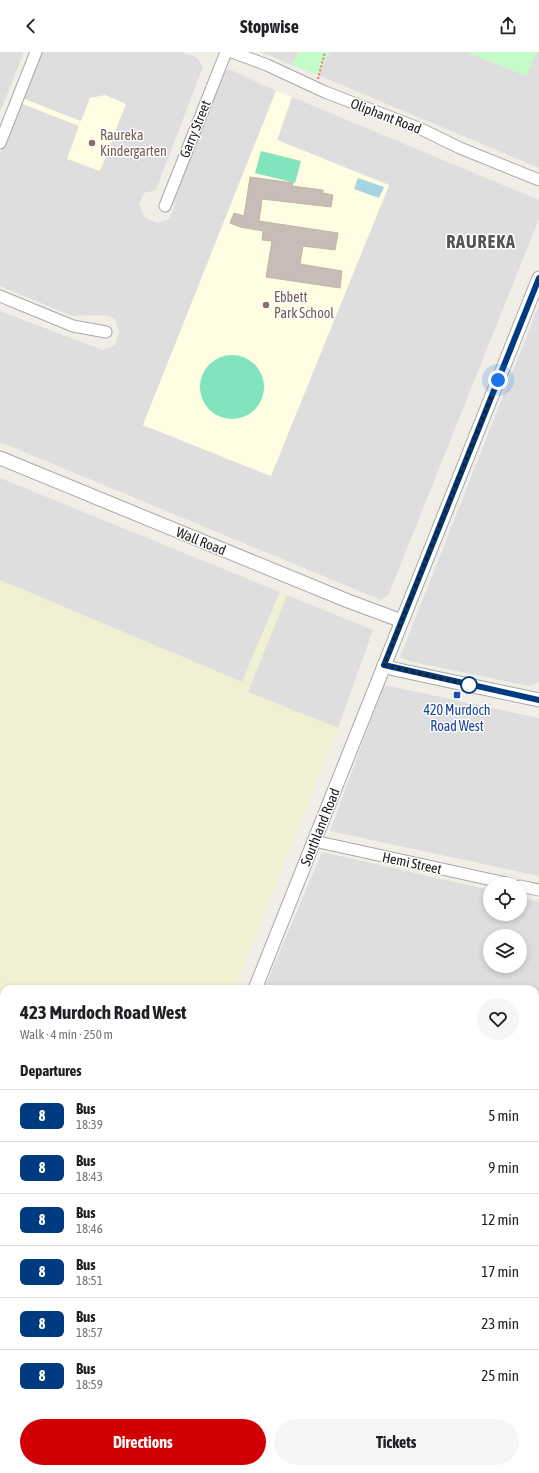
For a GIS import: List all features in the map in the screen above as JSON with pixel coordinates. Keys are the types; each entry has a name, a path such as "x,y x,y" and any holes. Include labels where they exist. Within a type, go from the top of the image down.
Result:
{"street":[{"path":"0,143 36,52"},
{"name":"Garry Street","path":"165,206 226,52"},
{"name":"Oliphant Road","path":"232,52 268,65 316,88 421,129 474,154 539,180"},
{"path":"402,621 539,278"},
{"path":"0,296 73,326 106,332"},
{"name":"Wall Road","path":"0,458 348,601 402,621"},
{"name":"Southland Road","path":"257,985 402,621"},
{"path":"384,665 539,700"},
{"name":"Hemi Street","path":"314,841 483,878"},
{"path":"527,887 539,890"}],"path":[{"path":"316,88 325,52"}],"shaded area":[{"path":"0,52 24,52 0,112"},
{"path":"41,52 182,52 198,58 203,67 156,190 144,193 139,204 145,218 157,223 169,219 175,205 172,193 221,74 229,69 276,91 143,425 270,476 389,186 277,140 292,97 539,200 539,219 388,596 381,600 0,442 0,311 103,350 115,345 119,332 115,319 105,315 72,316 0,286 0,153"},
{"path":"261,52 299,52 292,65"},
{"path":"330,52 467,52 526,76 536,52 539,52 539,168 318,75"},
{"name":"Ebbett Park School","path":"276,91 292,97 277,140 389,185 271,476 143,425"},
{"name":"Raureka Kindergarten","path":"105,95 126,104 100,171 67,159 79,126 20,103 22,98 81,121 90,98"},
{"path":"539,305 539,682 529,686 413,662 400,657"},
{"path":"0,478 280,592 242,682 0,580"},
{"path":"0,580 242,682 280,592 287,595 248,692 338,728 237,985 0,985"},
{"path":"287,595 373,630 338,728 247,692"},
{"path":"384,685 539,718 539,876 330,831"},
{"path":"322,852 483,888 483,921 527,921 527,899 539,902 539,985 266,985"}],"green space":[{"path":"299,52 330,52 318,75 292,65"},
{"path":"467,52 536,52 526,76"},
{"path":"261,151 301,161 295,183 255,173"},
{"path":"226,355 238,355 255,364 262,375 264,387 262,399 255,410 238,419 226,419 214,414 205,405 200,393 200,381 205,369 214,360"}],"water":[{"path":"358,178 384,187 379,198 354,189"}],"building":[{"path":"250,177 293,183 292,186 323,190 323,193 333,195 331,207 262,199 259,221 338,233 335,250 303,246 300,264 342,271 340,288 266,277 272,241 262,240 263,231 240,227 230,223 234,213 244,216"}],"bus line":[{"name":"8","path":"539,278 384,665 394,669 539,700"}],"place":[{"name":"Raureka Kindergarten","path":"92,143"},
{"name":"Ebbett Park School","path":"266,305"},
{"name":"420 Murdoch Road West","path":"457,695"}],"district":[{"name":"RAUREKA","path":"481,242"}],"route":[{"path":"469,685 394,669 384,665 498,380"}]}
